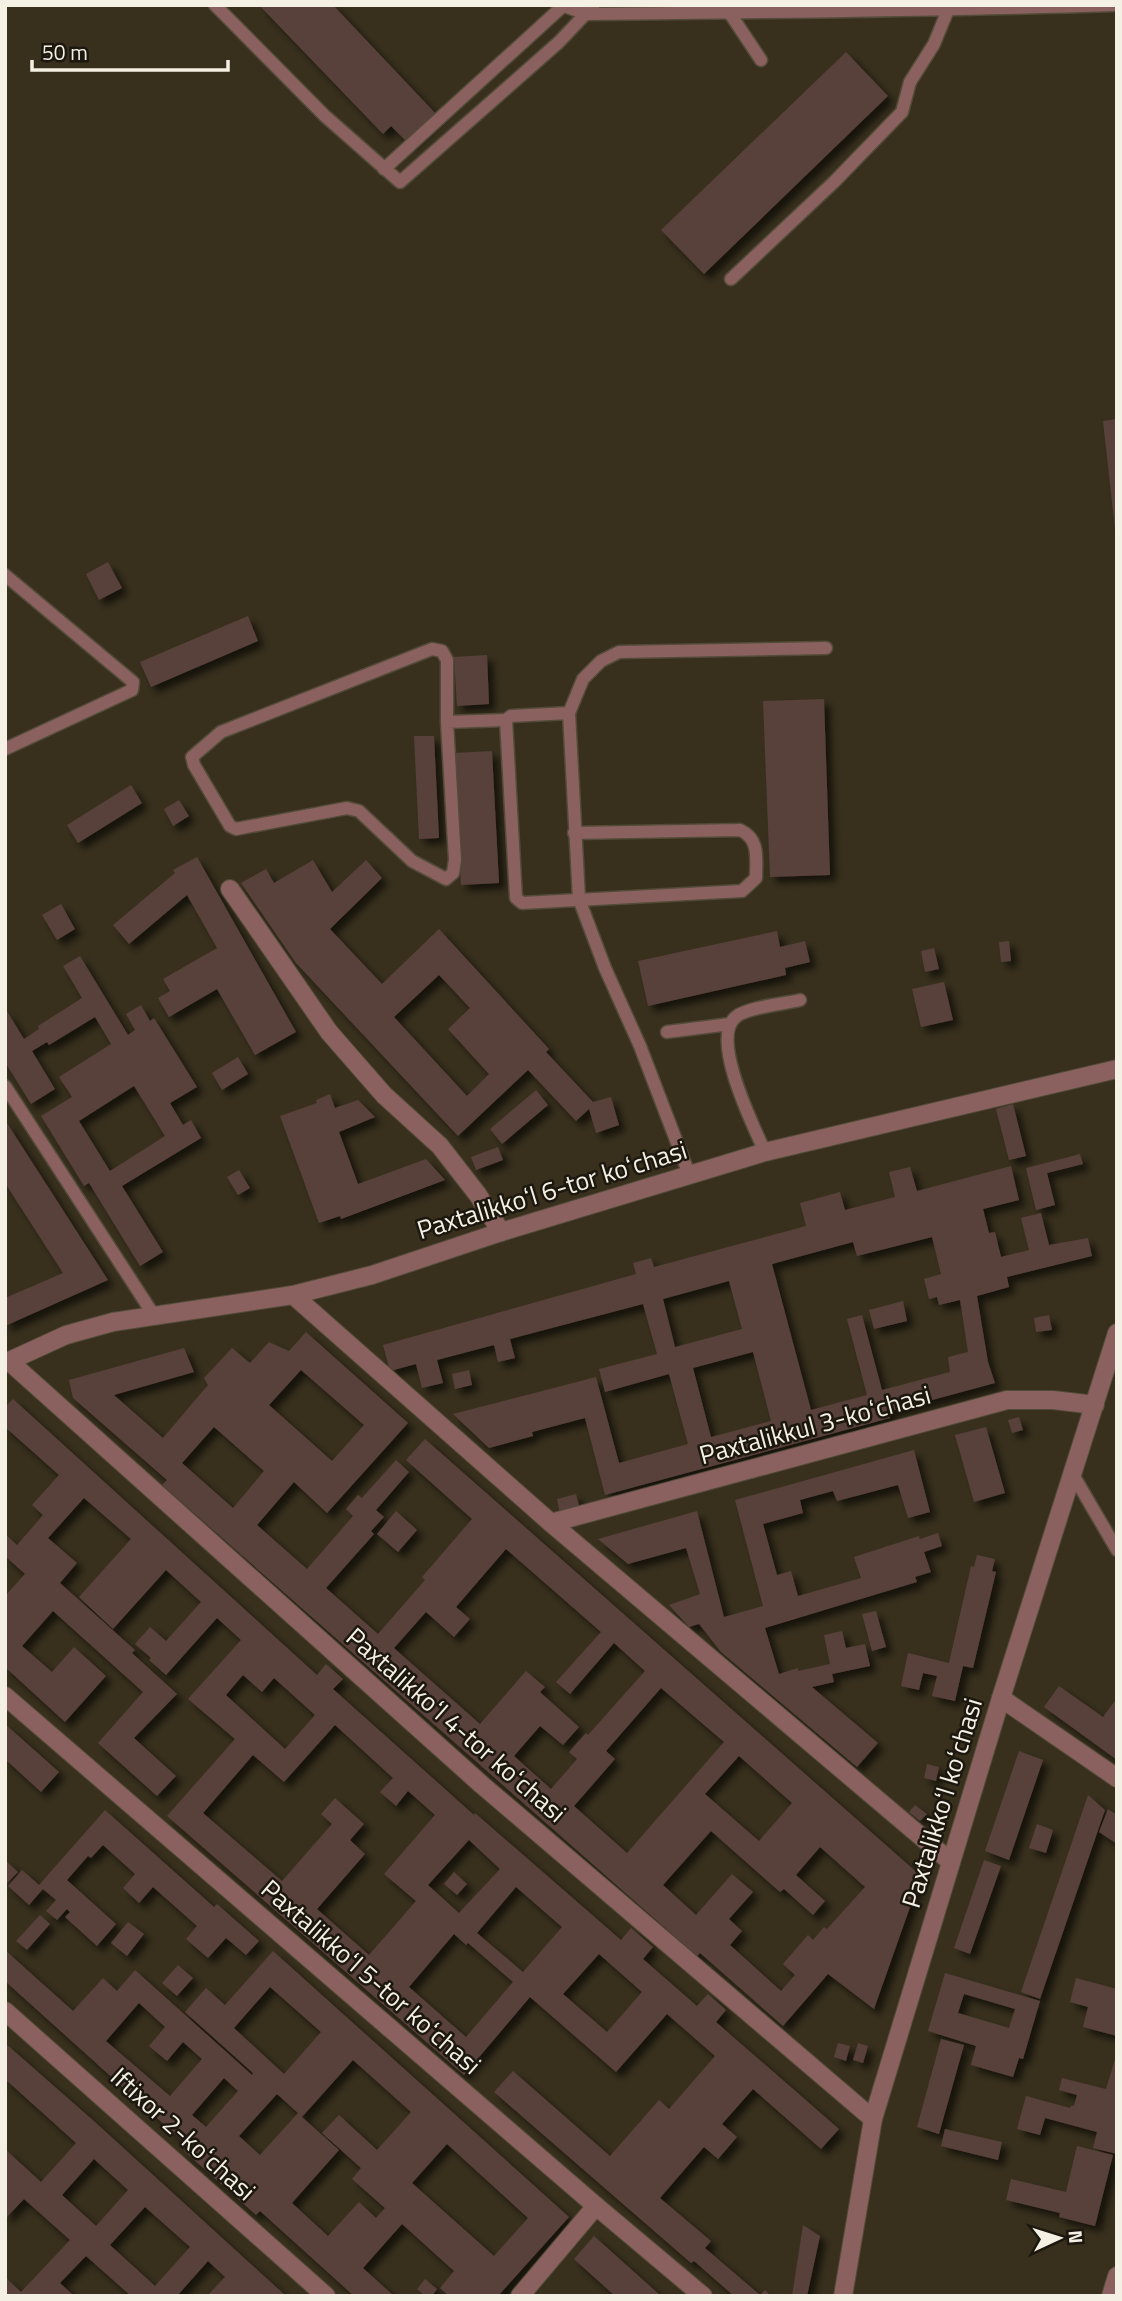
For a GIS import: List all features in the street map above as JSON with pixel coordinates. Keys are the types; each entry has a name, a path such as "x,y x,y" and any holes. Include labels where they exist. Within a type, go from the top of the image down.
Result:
{"street":[{"path":"230,889 329,1032 384,1095 440,1146 478,1195 501,1232"},
{"name":"Paxtalikkoʻl 6-tor koʻchasi","path":"8,1362 66,1335 113,1322 293,1295 372,1275 501,1232 765,1152 1117,1069"},
{"path":"293,1295 551,1523 951,1862"},
{"name":"Paxtalikkoʻl koʻchasi","path":"843,2296 873,2119 1001,1698 1116,1339"},
{"name":"Paxtalikkoʻl 4-tor koʻchasi","path":"8,1362 482,1785 873,2119"},
{"name":"Paxtalikkul 3-koʻchasi","path":"551,1523 1007,1400 1053,1400 1095,1405"},
{"name":"Paxtalikkoʻl 5-tor koʻchasi","path":"5,1696 703,2296"},
{"path":"1001,1698 1117,1778"},
{"name":"Iftixor 2-koʻchasi","path":"5,2011 326,2296"},
{"path":"520,2296 596,2206"},
{"path":"1111,2296 1117,2276"}],"lane":[{"path":"215,5 325,116 400,182 559,42 591,10"},
{"path":"384,169 563,6 591,10 894,12 950,7 1113,5"},
{"path":"731,279 834,182 902,112 910,82 934,44 950,7"},
{"path":"727,9 761,60"},
{"path":"5,575 133,682 132,690 5,749"},
{"path":"689,1174 579,899 569,713 583,679 601,661 619,652 826,648"},
{"path":"432,649 442,651 447,660 447,722 455,860 453,873 446,879 412,861 359,811 347,808 236,829 230,826 194,765 192,757 221,732 432,649"},
{"path":"447,722 506,720 511,716 569,713"},
{"path":"506,720 516,898 522,903 742,891 756,878 757,848 750,834 740,830 574,832"},
{"path":"765,1152 744,1104 727,1053 730,1024 737,1015 800,1000"},
{"path":"667,1032 730,1024"},
{"path":"5,1086 155,1317"},
{"path":"1072,1473 1117,1550"}],"building":[{"path":"259,5 333,5 437,115 408,143 391,126 383,134"},
{"path":"846,52 888,96 704,274 661,230"},
{"path":"1117,419 1117,529 1115,529 1103,421"},
{"path":"108,562 122,588 99,600 86,574"},
{"path":"248,616 258,641 151,687 140,662"},
{"path":"487,655 489,704 457,706 454,657"},
{"path":"824,699 830,875 770,877 763,701"},
{"path":"414,736 434,736 439,838 419,839"},
{"path":"492,751 499,883 461,885 454,753"},
{"path":"131,785 142,803 78,843 67,825"},
{"path":"179,800 189,816 173,826 164,809"},
{"path":"197,857 296,1032 255,1055 217,989 169,1017 158,998 170,991 163,979 217,948 187,895 129,944 113,925 175,873 173,870"},
{"path":"313,860 332,892 366,860 382,878 330,929 382,984 439,929 549,1049 546,1052 593,1102 611,1097 619,1125 596,1133 589,1109 576,1121 528,1070 458,1136 296,963 241,883 266,869 274,883","holes":["439,975 470,1008 448,1029 489,1074 467,1096 394,1017"]},
{"path":"61,904 75,929 57,940 42,915"},
{"path":"777,931 780,947 805,941 810,962 785,968 786,975 648,1006 638,961"},
{"path":"1009,941 1011,961 1001,962 999,942"},
{"path":"934,948 939,969 925,972 921,951"},
{"path":"80,956 128,1035 135,1030 126,1014 141,1005 150,1021 154,1018 197,1087 170,1103 183,1125 191,1120 201,1138 122,1186 163,1252 140,1266 89,1183 84,1186 41,1116 72,1097 59,1077 111,1044 95,1017 49,1045 47,1042 32,1051 55,1089 31,1104 5,1062 5,1008 24,1039 39,1029 38,1026 82,998 63,966","holes":["134,1086 165,1136 110,1171 79,1121"]},
{"path":"944,982 953,1020 921,1027 912,989"},
{"path":"238,1057 248,1074 222,1090 212,1073"},
{"path":"536,1090 548,1105 502,1144 490,1129"},
{"path":"330,1094 335,1108 358,1100 375,1117 339,1132 358,1184 426,1159 445,1180 341,1219 340,1216 319,1223 280,1116 317,1103 316,1100"},
{"path":"1013,1104 1026,1156 1009,1160 996,1109"},
{"path":"5,1120 108,1280 5,1326 5,1298 63,1273 5,1183"},
{"path":"498,1147 503,1160 476,1170 471,1157"},
{"path":"1080,1154 1083,1164 1047,1173 1055,1205 1036,1210 1026,1168"},
{"path":"1011,1166 1019,1200 983,1209 989,1233 995,1232 1001,1257 1029,1250 1021,1218 1041,1213 1049,1245 1088,1238 1092,1256 1007,1277 1009,1287 977,1296 988,1362 995,1383 888,1412 890,1418 605,1495 585,1418 532,1432 533,1436 489,1448 453,1414 596,1377 619,1463 688,1444 669,1374 605,1392 599,1369 657,1354 643,1304 510,1339 515,1358 498,1362 494,1345 437,1360 443,1383 422,1388 416,1364 390,1371 383,1345 636,1274 633,1263 651,1258 654,1267 806,1226 800,1203 840,1192 845,1210 895,1197 889,1172 910,1167 917,1191","holes":["932,1237 941,1274 924,1279 929,1299 937,1297 939,1305 960,1300 968,1352 948,1357 950,1372 882,1390 862,1315 847,1319 867,1395 811,1410 772,1264 853,1242 857,1256","729,1281 742,1329 675,1347 663,1299","753,1352 771,1421 711,1437 693,1368"]},
{"path":"239,1170 250,1188 238,1195 227,1177"},
{"path":"903,1301 907,1321 874,1329 869,1310"},
{"path":"1049,1315 1052,1330 1036,1332 1034,1318"},
{"path":"306,1332 408,1423 327,1513 294,1482 257,1525 307,1569 353,1516 346,1509 358,1495 362,1498 396,1460 409,1472 376,1510 384,1517 371,1531 374,1534 326,1588 378,1634 425,1580 422,1577 472,1519 406,1460 425,1439 921,1876 874,2009 828,1974 783,2026 700,1953 697,1956 162,1485 167,1480 73,1398 69,1380 184,1348 194,1372 114,1395 163,1438 208,1385 204,1378 232,1348 250,1363 269,1342 289,1351","holes":["301,1370 364,1425 332,1461 269,1405","214,1427 264,1471 233,1508 182,1463","506,1549 601,1632 556,1682 570,1694 614,1643 645,1671 588,1735 586,1733 569,1752 577,1759 551,1789 514,1756 540,1726 563,1745 579,1727 540,1692 545,1687 526,1671 480,1724 394,1648 426,1612 454,1637 470,1619 456,1607","661,1688 724,1742 627,1853 574,1806 615,1759 606,1751","739,1756 792,1803 759,1841 705,1794","711,1831 780,1892 784,1889 813,1915 825,1901 796,1875 820,1847 865,1887 827,1929 824,1927 813,1940 808,1935 783,1964 795,1975 781,1991 730,1945 742,1931 729,1919 753,1892 732,1874 696,1915 663,1885"]},
{"path":"469,1370 472,1385 455,1389 452,1374"},
{"path":"13,1399 317,1675 326,1664 343,1679 333,1689 474,1815 475,1813 621,1940 631,1928 653,1947 643,1959 697,2006 708,1994 726,2010 716,2022 839,2129 821,2149 753,2089 722,2124 737,2137 718,2159 704,2147 660,2198 711,2241 705,2248 760,2295 765,2290 771,2296 734,2296 694,2261 691,2263 494,2092 513,2071 610,2156 659,2100 669,2109 715,2056 667,2014 616,2072 530,1997 464,2075 167,1816 235,1739 188,1699 241,1640 217,1618 166,1675 149,1660 151,1658 135,1644 150,1627 166,1641 201,1602 166,1570 113,1629 79,1597 131,1539 84,1498 48,1538 77,1563 60,1583 135,1650 132,1653 177,1694 134,1738 176,1776 157,1796 98,1743 143,1692 53,1611 22,1646 52,1672 74,1647 106,1676 65,1722 5,1667 5,1596 25,1574 5,1556 5,1534 17,1545 43,1515 32,1505 59,1475 5,1427 5,1407","holes":["243,1675 262,1692 274,1678 315,1715 285,1749 226,1695","335,1725 393,1778 380,1792 396,1806 408,1791 435,1815 384,1874 416,1901 369,1955 317,1909 365,1854 350,1840 364,1824 335,1798 321,1814 332,1824 282,1881 203,1813 253,1755 284,1782","469,1840 500,1869 459,1913 428,1885","516,1887 562,1927 523,1972 477,1933","454,1934 513,1982 466,2037 409,1987","599,1954 642,1992 607,2032 563,1994"]},
{"path":"1019,1417 1023,1430 1012,1433 1008,1420"},
{"path":"986,1427 1005,1493 974,1502 955,1435"},
{"path":"914,1450 930,1512 908,1518 898,1485 837,1501 833,1491 800,1500 803,1513 763,1524 777,1575 791,1571 798,1596 861,1578 854,1557 919,1536 920,1539 938,1533 942,1546 924,1552 931,1572 915,1577 917,1582 765,1628 779,1674 798,1668 798,1671 830,1664 824,1635 842,1631 846,1648 865,1644 870,1666 832,1674 834,1682 812,1687 878,1743 857,1767 721,1652 699,1624 689,1627 669,1605 700,1594 686,1548 628,1564 598,1539 697,1511 724,1617 763,1606 735,1500"},
{"path":"576,1494 580,1509 560,1514 557,1499"},
{"path":"396,1511 417,1530 398,1552 377,1534"},
{"path":"977,1555 995,1559 992,1571 996,1572 973,1668 963,1666 955,1701 932,1696 937,1676 923,1673 919,1690 901,1686 908,1653 949,1663 971,1566 974,1567"},
{"path":"876,1611 886,1647 872,1651 862,1614"},
{"path":"1059,1686 1103,1717 1117,1698 1117,1760 1044,1707"},
{"path":"5,1724 59,1772 41,1792 5,1759"},
{"path":"1019,1751 1043,1760 1009,1860 985,1851"},
{"path":"927,1764 939,1767 936,1781 924,1778"},
{"path":"1088,1795 1105,1810 1040,1999 1021,1992"},
{"path":"915,1805 927,1814 920,1821 909,1812"},
{"path":"1108,1809 1117,1815 1117,1844 1099,1832"},
{"path":"105,1810 214,1907 217,1904 259,1941 246,1955 226,1938 208,1958 186,1939 197,1926 153,1887 139,1903 123,1888 135,1874 103,1845 91,1858 88,1856 67,1880 116,1924 97,1946 65,1917 70,1912 67,1909 57,1920 46,1911 56,1900 43,1889 29,1905 8,1886 22,1870 39,1885"},
{"path":"1037,1824 1053,1830 1046,1853 1029,1848"},
{"path":"5,1860 18,1872 5,1885"},
{"path":"984,1860 1001,1866 970,1954 954,1948"},
{"path":"454,1872 467,1884 457,1895 444,1884"},
{"path":"40,1915 50,1924 27,1950 16,1941"},
{"path":"128,1922 144,1934 127,1956 111,1943"},
{"path":"5,1950 73,2011 103,1978 117,1991 135,1970 252,2075 253,2073 185,2012 206,1988 225,2005 273,1951 569,2217 498,2296 449,2296 440,2288 454,2271 402,2224 363,2268 394,2296 354,2296 260,2211 256,2215 184,2151 188,2146 5,1981","holes":["270,1987 321,2032 284,2074 234,2028","139,2003 165,2027 149,2046 167,2061 183,2042 202,2059 170,2096 106,2041","353,2060 411,2112 377,2150 339,2115 322,2133 361,2168 352,2179 385,2208 376,2218 359,2202 328,2236 292,2203 339,2150 302,2117","224,2078 238,2091 206,2127 192,2115","277,2094 298,2113 260,2155 239,2136","447,2144 528,2218 494,2256 412,2183"]},
{"path":"178,1965 193,1978 177,1996 162,1983"},
{"path":"945,1973 1040,2001 1023,2059 1019,2058 1013,2077 971,2065 976,2046 928,2031","holes":["964,1994 1015,2009 1009,2028 958,2013"]},
{"path":"1076,1978 1117,1989 1117,2036 1083,2027 1088,2007 1070,2002"},
{"path":"941,2039 964,2045 939,2134 917,2127"},
{"path":"5,2043 286,2296 207,2296 225,2277 208,2261 177,2296 131,2296 86,2256 60,2283 74,2296 5,2296 5,2277 21,2292 70,2240 24,2199 5,2219 5,2149 41,2182 76,2143 5,2079","holes":["94,2159 128,2190 96,2226 62,2195","145,2207 190,2247 155,2286 110,2245"]},
{"path":"838,2043 850,2046 846,2061 834,2057"},
{"path":"858,2043 868,2046 863,2063 853,2060"},
{"path":"1117,2053 1117,2154 1093,2148 1097,2132 1045,2118 1040,2135 1017,2129 1026,2096 1070,2108 1074,2106 1077,2095 1059,2090 1062,2078 1106,2089"},
{"path":"945,2129 1002,2142 998,2160 941,2146"},
{"path":"1077,2146 1113,2155 1095,2226 1059,2217 1060,2213 1006,2200 1011,2179 1066,2192"},
{"path":"803,2225 820,2236 807,2296 792,2296"},
{"path":"594,2236 661,2296 615,2296 574,2259"},
{"path":"425,2279 437,2289 432,2296 425,2296 417,2289"}]}
